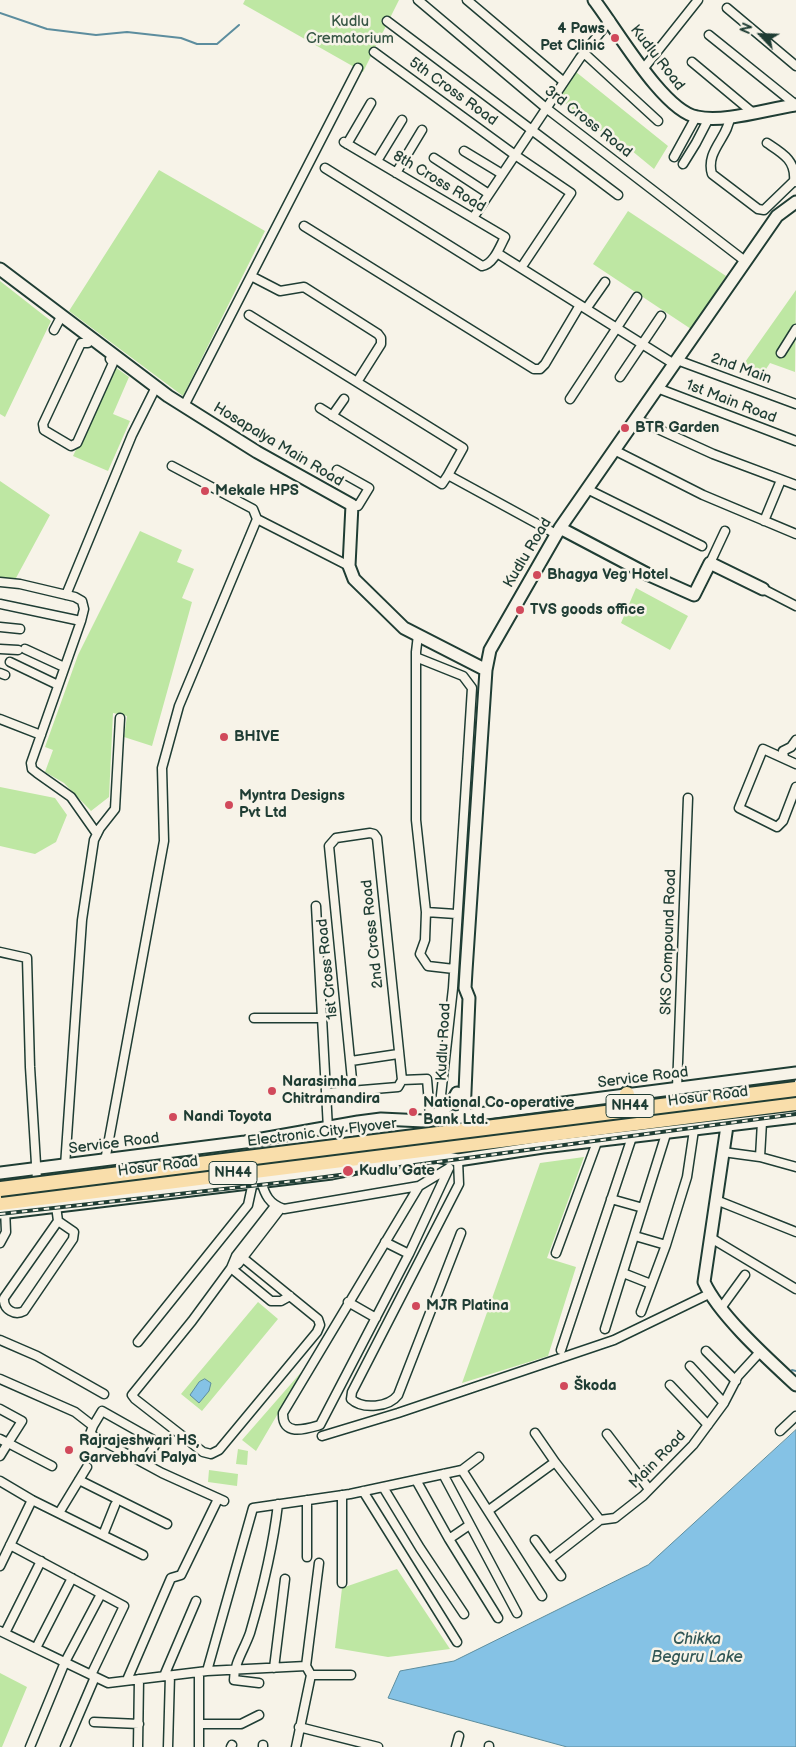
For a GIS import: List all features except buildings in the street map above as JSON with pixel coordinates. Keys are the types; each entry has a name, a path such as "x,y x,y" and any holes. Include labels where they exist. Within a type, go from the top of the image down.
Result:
{"highway":[{"name":"Hosur Road","path":"0,1185 38,1174 627,1100 796,1087"},
{"name":"Electronic City Flyover","path":"0,1189 796,1087"},
{"name":"Electronic City Flyover","path":"2,1206 796,1098"},
{"name":"Hosur Road","path":"2,1206 233,1179 462,1144 796,1102"}],"street":[{"name":"3rd Cross Road","path":"418,0 546,108 746,261"},
{"path":"467,0 564,82"},
{"name":"Kudlu Road","path":"594,0 669,101 686,114 709,118 796,105"},
{"path":"644,68 698,0"},
{"path":"727,8 796,66"},
{"path":"473,218 584,53 610,20"},
{"path":"388,21 618,195"},
{"path":"709,35 796,105"},
{"name":"5th Cross Road","path":"374,52 515,155 571,193 520,268"},
{"path":"584,53 658,122"},
{"path":"692,62 752,112"},
{"path":"184,406 358,68"},
{"name":"8th Cross Road","path":"371,103 346,143 505,237 497,253"},
{"path":"730,116 730,124 712,155 712,174 758,209 764,210 795,181 796,172 792,160 767,143"},
{"path":"674,157 696,117"},
{"path":"683,164 709,118"},
{"path":"377,161 402,120"},
{"path":"396,172 422,130"},
{"path":"464,151 502,174"},
{"path":"434,158 489,194"},
{"path":"325,168 482,266 486,266 497,253"},
{"name":"Kudlu Road","path":"460,1121 457,1093 461,997 465,985 486,670 490,650 558,531 777,216 796,202"},
{"path":"304,226 534,369 540,370 545,364 583,307 605,282"},
{"name":"2nd Main","path":"497,253 642,344 675,362 796,404"},
{"name":"Hosapalya Main Road","path":"0,269 184,406 257,452 352,505 349,566"},
{"path":"251,276 280,291 304,287 378,334 381,338 381,344 356,382"},
{"path":"570,399 637,296"},
{"path":"249,315 463,448 442,484 320,408"},
{"path":"54,330 62,316"},
{"path":"620,377 661,316"},
{"path":"781,353 796,329"},
{"path":"92,338 88,343 81,343 43,424 44,430 70,446 77,443 113,363 110,359 112,354"},
{"path":"66,595 132,435 156,387"},
{"name":"1st Main Road","path":"657,388 796,441"},
{"path":"332,416 344,399"},
{"path":"636,419 713,454 796,485"},
{"path":"614,450 703,495 796,534"},
{"path":"105,1161 164,841 162,768 179,706 257,520 253,509 172,466"},
{"path":"337,470 369,488 358,506 352,505"},
{"path":"448,475 558,531 694,595 725,531"},
{"path":"764,521 781,480"},
{"path":"587,489 702,546"},
{"path":"257,520 349,566 356,581 404,628 486,670"},
{"path":"710,564 796,606"},
{"path":"0,582 20,584 66,595 82,601 84,609 81,621 32,762 32,769 72,797 97,834"},
{"path":"0,604 81,621"},
{"path":"0,627 20,629"},
{"path":"418,635 416,652 418,658 416,820 426,912 422,958 432,968 454,969"},
{"path":"0,649 22,650 64,667"},
{"path":"418,658 463,676 472,688 453,981 435,1115"},
{"path":"10,662 58,685"},
{"path":"65,1166 82,920 91,852 97,834 115,809 120,718"},
{"path":"0,719 41,735"},
{"path":"784,758 791,754 790,747 796,740"},
{"path":"796,764 763,749 738,808 777,826 783,821 796,788"},
{"name":"SKS Compound Road","path":"677,1088 688,798"},
{"name":"2nd Cross Road","path":"329,846 336,838 370,833 374,834 377,838 402,1080"},
{"name":"1st Cross Road","path":"329,846 353,1090"},
{"path":"316,906 328,1129"},
{"path":"426,912 456,914"},
{"path":"0,952 27,958 30,1067 38,1174"},
{"path":"453,981 465,985"},
{"name":"Kudlu Road","path":"460,1121 469,998 465,985"},
{"path":"254,1018 322,1018"},
{"path":"351,1061 398,1054"},
{"name":"Service Road","path":"627,1100 677,1088 796,1074"},
{"path":"326,1093 398,1087 402,1080 426,1079 435,1115"},
{"path":"410,1120 435,1115 449,1105 457,1093"},
{"name":"Hosur Road","path":"2,1206 56,1206 233,1179 257,1181 332,1173 400,1160 436,1156 453,1164 632,1136 666,1134 796,1117"},
{"name":"Service Road","path":"0,1174 38,1174 65,1166 328,1129 381,1119 410,1120"},
{"path":"410,1120 460,1121 462,1144"},
{"path":"760,1157 762,1122"},
{"path":"727,1126 704,1282 709,1294 760,1352 796,1385"},
{"path":"641,1312 666,1244 687,1177 694,1130"},
{"path":"605,1329 666,1134"},
{"path":"561,1350 632,1136"},
{"path":"556,1253 597,1142"},
{"path":"723,1152 760,1157 796,1167"},
{"path":"419,1186 283,1413 284,1423 289,1428 300,1430 320,1425 409,1254 453,1164"},
{"path":"243,1258 318,1319 320,1325 317,1332 219,1450 211,1454 203,1452 132,1395 231,1268 236,1256 278,1207 419,1186 453,1164"},
{"path":"453,1164 460,1180 352,1392 352,1399 356,1403 374,1406 385,1404 394,1400 398,1395 461,1233"},
{"path":"257,1181 265,1195 278,1207"},
{"path":"138,1342 248,1205 257,1181"},
{"path":"611,1199 643,1208"},
{"path":"716,1200 796,1232"},
{"path":"0,1243 6,1232 2,1206"},
{"path":"56,1206 58,1221 4,1298 6,1308 12,1312 19,1314 24,1311 73,1239 74,1232 58,1221"},
{"path":"231,1268 236,1266 243,1258 278,1207"},
{"path":"635,1236 666,1244"},
{"path":"711,1238 796,1289"},
{"path":"385,1242 409,1254"},
{"path":"231,1268 271,1301 281,1301 290,1296"},
{"path":"623,1272 652,1284"},
{"path":"721,1308 745,1275"},
{"path":"322,1436 398,1413 614,1340 709,1294"},
{"path":"348,1302 376,1318"},
{"path":"0,1340 37,1356 104,1394"},
{"path":"706,1351 736,1381"},
{"name":"Main Road","path":"550,1559 600,1520 616,1518 649,1489 693,1445 724,1403 736,1381 760,1352"},
{"path":"690,1366 724,1403"},
{"path":"0,1379 75,1412 93,1426"},
{"path":"670,1385 708,1425"},
{"path":"0,1409 22,1420 0,1456"},
{"path":"127,1680 170,1578 181,1575 221,1500 144,1463 90,1434 102,1411 156,1442 144,1463"},
{"path":"780,1431 796,1416"},
{"path":"535,1433 600,1520"},
{"path":"608,1434 649,1489"},
{"path":"0,1439 52,1466"},
{"path":"199,1747 203,1671 252,1508 342,1495 462,1470 479,1457"},
{"path":"489,1510 555,1462"},
{"path":"59,1513 87,1467"},
{"path":"462,1470 542,1596"},
{"path":"443,1474 468,1526 517,1613"},
{"path":"79,1480 167,1524"},
{"path":"416,1480 449,1539 498,1618"},
{"path":"0,1481 32,1500 143,1555"},
{"path":"383,1487 420,1548 464,1614"},
{"path":"363,1491 457,1642"},
{"path":"342,1495 342,1583"},
{"path":"0,1566 32,1500"},
{"path":"307,1500 308,1557"},
{"path":"259,1683 234,1680 234,1670 249,1635 275,1528 278,1504"},
{"path":"103,1535 115,1505"},
{"path":"449,1539 468,1526"},
{"path":"535,1540 561,1576"},
{"path":"10,1545 124,1606 93,1676 65,1747"},
{"path":"41,1561 2,1632 108,1683 203,1671 306,1666"},
{"path":"296,1747 311,1675 306,1666 319,1563"},
{"path":"36,1648 72,1578"},
{"path":"274,1668 285,1579"},
{"path":"30,1747 65,1662 101,1594"},
{"path":"168,1747 167,1676 196,1601"},
{"path":"311,1675 351,1675"},
{"path":"138,1747 139,1679"},
{"path":"199,1724 241,1724 259,1715"},
{"path":"94,1722 138,1724"},
{"path":"299,1727 344,1743 378,1747"},
{"path":"456,1747 459,1736"}],"green space":[{"name":"Kudlu Crematorium","path":"245,0 399,0 363,72 243,4"},
{"path":"576,72 668,146 654,169 609,132 606,135 559,99"},
{"path":"159,170 265,231 183,396 69,311"},
{"path":"628,211 726,276 691,329 593,264"},
{"path":"0,281 51,321 5,417 0,414"},
{"path":"796,290 795,372 770,363 764,372 743,365"},
{"path":"115,367 129,377 113,414 130,421 108,471 73,456"},
{"path":"0,481 50,515 16,578 0,578"},
{"path":"140,531 182,550 177,562 194,569 182,598 192,602 152,746 124,737 127,716 113,713 109,797 91,811 64,783 45,772 53,750 45,747 78,655"},
{"path":"636,588 688,616 670,650 621,623"},
{"path":"0,787 55,798 67,815 56,842 35,854 0,846"},
{"path":"584,1157 547,1258 576,1267 548,1356 462,1383 540,1163"},
{"path":"258,1302 278,1319 202,1411 181,1394"},
{"path":"304,1369 256,1451 242,1440"},
{"path":"238,1449 248,1451 247,1465 236,1464"},
{"path":"209,1470 238,1474 237,1486 208,1482"},
{"path":"397,1569 450,1649 388,1657 335,1648 342,1588"},
{"path":"0,1673 27,1687 2,1747 0,1747"}],"water":[{"path":"205,1379 211,1383 209,1391 199,1403 190,1395 199,1382"},
{"name":"Chikka Beguru Lake","path":"796,1430 796,1747 567,1747 388,1698 400,1671 454,1661 648,1565"}],"waterway":[{"path":"0,13 47,29 96,35 127,32 181,38 197,44 217,44 239,25"},
{"path":"792,1370 796,1371"}],"railway":[{"path":"0,1214 295,1181 796,1114"}],"place":[{"name":"4 Paws Pet Clinic","path":"615,38"},
{"name":"BTR Garden","path":"625,428"},
{"name":"Mekale HPS","path":"205,491"},
{"name":"Bhagya Veg Hotel","path":"537,575"},
{"name":"TVS goods office","path":"520,610"},
{"name":"BHIVE","path":"224,737"},
{"name":"Myntra Designs Pvt Ltd","path":"229,805"},
{"name":"Narasimha Chitramandira","path":"272,1091"},
{"name":"National Co-operative Bank Ltd.","path":"413,1112"},
{"name":"Nandi Toyota","path":"173,1117"},
{"name":"Kudlu Gate","path":"348,1171"},
{"name":"MJR Platina","path":"416,1306"},
{"name":"Škoda","path":"564,1386"},
{"name":"Rajrajeshwari HS, Garvebhavi Palya","path":"69,1450"}]}
